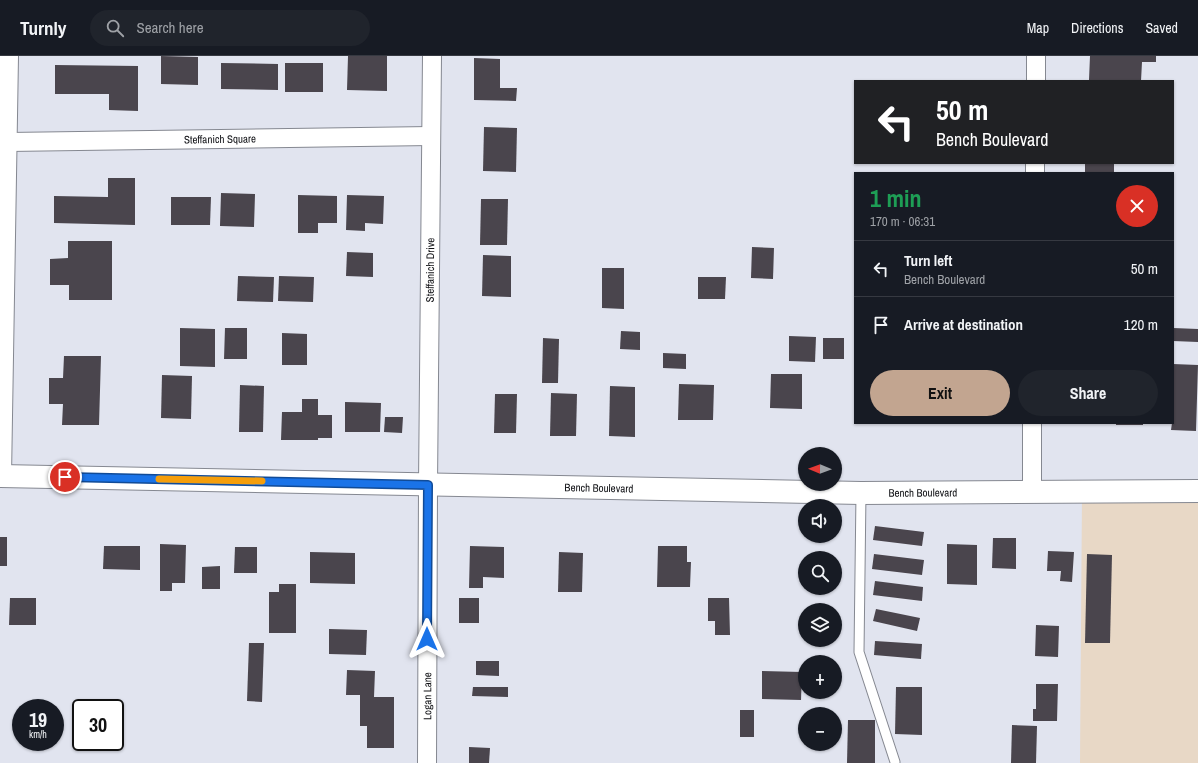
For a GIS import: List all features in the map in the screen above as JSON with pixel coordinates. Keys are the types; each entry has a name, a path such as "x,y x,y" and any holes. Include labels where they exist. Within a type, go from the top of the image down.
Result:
{"main road":[{"name":"Bench Boulevard","path":"1,476 861,492 1198,491"}],"street":[{"path":"1,476 2,307 8,142 9,56"},
{"name":"Steffanich Drive","path":"428,485 432,56"},
{"path":"1036,56 1036,80"},
{"name":"Steffanich Square","path":"8,142 431,136"},
{"path":"1032,424 1032,492"},
{"name":"Logan Lane","path":"427,763 428,485"}],"lane":[{"path":"861,492 859,652 895,762"}],"shaded area":[{"path":"1082,492 1198,492 1198,763 1080,763"}],"building":[{"path":"161,56 198,57 198,85 161,84"},
{"path":"348,56 387,56 387,91 347,90"},
{"path":"1090,56 1156,56 1156,62 1142,62 1141,80 1089,80"},
{"path":"474,58 500,59 500,88 517,88 516,101 474,100"},
{"path":"221,63 278,64 278,90 221,89"},
{"path":"285,63 323,63 323,92 285,92"},
{"path":"55,65 138,66 138,111 109,110 109,94 55,94"},
{"path":"484,127 517,128 516,172 483,171"},
{"path":"1085,164 1114,164 1114,172 1085,172"},
{"path":"108,178 135,178 135,225 54,223 54,196 108,197"},
{"path":"221,193 255,194 254,227 220,226"},
{"path":"298,195 337,196 337,223 318,223 318,233 298,233"},
{"path":"347,195 384,196 383,224 365,223 365,231 346,230"},
{"path":"171,197 211,197 210,225 171,225"},
{"path":"481,199 508,199 507,245 480,245"},
{"path":"68,241 112,241 112,300 69,300 69,285 50,285 50,259 68,258"},
{"path":"752,247 774,248 773,279 751,278"},
{"path":"347,252 373,253 373,277 346,276"},
{"path":"483,255 511,256 511,297 482,296"},
{"path":"602,268 624,268 624,309 602,308"},
{"path":"238,276 274,277 273,302 237,301"},
{"path":"279,276 314,277 313,302 278,301"},
{"path":"698,277 726,277 725,299 698,299"},
{"path":"180,328 215,329 215,367 180,366"},
{"path":"225,328 247,328 247,359 224,359"},
{"path":"1174,328 1198,329 1198,342 1174,341"},
{"path":"621,331 640,332 640,350 620,349"},
{"path":"282,333 307,334 307,365 282,365"},
{"path":"789,336 816,337 815,362 789,361"},
{"path":"543,338 559,339 558,383 542,383"},
{"path":"823,338 844,338 844,359 823,359"},
{"path":"663,353 686,354 686,369 663,368"},
{"path":"64,356 101,356 99,425 62,425 63,404 49,404 49,378 63,378"},
{"path":"1174,364 1198,365 1196,431 1171,430 1172,424 1174,424"},
{"path":"771,374 802,374 802,409 770,408"},
{"path":"162,375 192,376 191,419 161,418"},
{"path":"679,384 714,385 713,420 678,420"},
{"path":"240,385 264,386 263,432 239,432"},
{"path":"610,386 635,387 635,437 609,436"},
{"path":"551,393 577,394 576,436 550,436"},
{"path":"495,394 517,394 516,433 494,433"},
{"path":"302,399 318,399 318,415 332,415 332,438 318,438 318,440 281,440 282,412 302,412"},
{"path":"345,402 381,403 380,432 345,432"},
{"path":"385,417 403,417 402,433 384,432"},
{"path":"1116,424 1143,424 1143,425"},
{"path":"875,526 924,532 922,546 873,540"},
{"path":"0,537 7,537 7,566 0,566"},
{"path":"993,538 1016,538 1016,569 992,568"},
{"path":"160,544 186,545 185,583 172,583 172,591 160,591"},
{"path":"947,544 977,545 977,585 947,584"},
{"path":"104,546 140,546 140,570 103,569"},
{"path":"470,546 504,547 504,578 483,577 483,588 469,588"},
{"path":"658,546 687,546 687,562 691,562 690,587 657,587"},
{"path":"235,547 257,547 257,573 234,573"},
{"path":"1048,551 1074,552 1072,582 1060,581 1061,571 1047,571"},
{"path":"310,552 355,553 355,584 310,583"},
{"path":"559,552 583,553 582,592 558,592"},
{"path":"874,554 924,560 922,575 872,569"},
{"path":"1087,554 1112,555 1110,643 1085,643"},
{"path":"220,566 220,589 202,589 202,567"},
{"path":"875,581 923,587 922,601 873,595"},
{"path":"279,584 296,584 296,633 269,633 269,592 279,592"},
{"path":"10,598 36,598 36,625 9,625"},
{"path":"459,598 479,598 479,623 459,623"},
{"path":"708,598 729,598 730,635 715,635 715,621 708,621"},
{"path":"876,609 920,618 917,631 873,621"},
{"path":"1036,625 1059,626 1058,657 1035,656"},
{"path":"329,629 367,630 366,655 329,654"},
{"path":"875,641 922,644 921,659 874,655"},
{"path":"249,643 264,643 262,702 247,701"},
{"path":"476,661 499,661 499,676 476,675"},
{"path":"347,670 375,671 374,697 394,697 394,748 367,748 367,726 360,726 360,695 346,695"},
{"path":"762,671 798,672 798,699 801,700 762,699"},
{"path":"1036,684 1058,684 1057,721 1033,721 1033,709 1036,709"},
{"path":"473,687 508,687 508,697 472,696"},
{"path":"896,687 922,687 922,735 895,734"},
{"path":"740,710 754,710 754,737 740,737"},
{"path":"848,720 875,720 875,763 847,763"},
{"path":"1012,725 1037,726 1036,763 1011,763"},
{"path":"469,747 490,748 489,763 469,763"}],"slow traffic":[{"path":"159,479 262,481"}],"route":[{"path":"65,477 428,485 427,639"}]}
